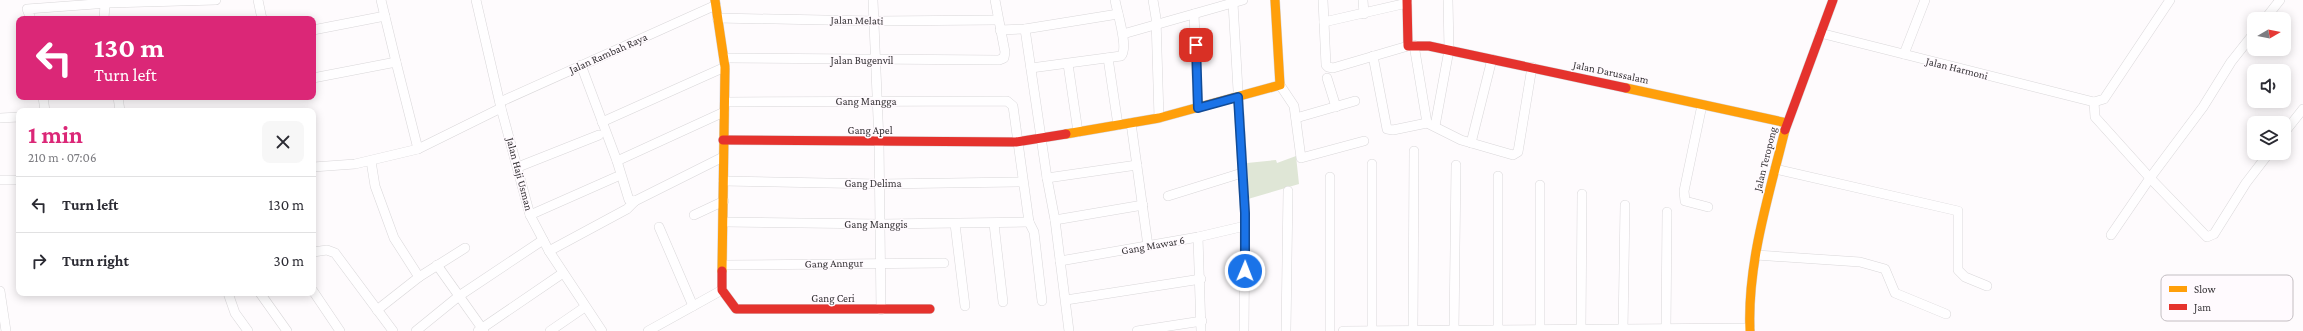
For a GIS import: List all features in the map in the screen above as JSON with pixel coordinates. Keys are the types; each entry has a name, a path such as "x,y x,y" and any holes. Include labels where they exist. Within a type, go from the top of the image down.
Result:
{"street":[{"path":"30,16 26,5 216,0"},
{"path":"258,0 261,16"},
{"path":"381,0 418,149"},
{"name":"Jalan Haji Usman","path":"476,0 500,105 530,215 563,273 585,308 602,331"},
{"path":"873,0 877,60 881,310"},
{"path":"995,0 997,20 1000,30 1025,29 1118,14"},
{"path":"1031,68 1108,58 1124,54 1123,34 1115,0"},
{"path":"1154,0 1159,118"},
{"path":"1123,34 1243,0"},
{"path":"1275,0 1281,79 1280,85 1294,106 1300,158 1364,142"},
{"path":"1324,0 1326,65 1328,67 1333,68 1411,46"},
{"path":"1363,0 1364,14"},
{"path":"1431,124 1449,50 1448,0"},
{"name":"Jalan Teropong","path":"1750,329 1749,306 1756,255 1764,213 1775,169 1787,123 1833,0"},
{"path":"1904,54 1925,0"},
{"path":"2170,0 2104,99 2094,102 2094,112 2100,124 2207,237 2214,234 2246,183 2264,160"},
{"path":"2271,12 2280,0"},
{"path":"105,16 108,2"},
{"path":"1233,2 1245,226 1244,331"},
{"path":"1324,22 1364,14 1407,2 1411,46 1431,124"},
{"path":"648,331 722,290 724,265 723,140 725,63 715,3"},
{"name":"Jalan Rambah Raya","path":"316,167 371,161 418,149 500,105 581,65 715,3"},
{"path":"1194,14 1198,108"},
{"path":"316,29 385,16"},
{"name":"Jalan Melati","path":"717,18 875,21 997,20"},
{"path":"1025,29 1047,178 1055,220 1069,331"},
{"name":"Jalan Bugenvil","path":"725,63 877,60 999,60 1004,58 1005,52 1000,30"},
{"name":"Jalan Harmoni","path":"1820,33 2094,102"},
{"path":"2111,235 2150,178 2202,107 2231,62 2247,42"},
{"name":"Jalan Darussalam","path":"1411,46 1429,46 1449,50 1787,123"},
{"path":"1373,56 1387,129 1393,130 1431,124 1455,138 1516,154 1532,67"},
{"path":"1108,58 1118,125"},
{"path":"1471,142 1492,59"},
{"path":"316,77 396,62"},
{"path":"602,122 725,63"},
{"path":"1068,64 1078,132"},
{"path":"549,250 620,213 631,206 632,201 581,65"},
{"path":"1327,78 1336,107"},
{"name":"Gang Apel","path":"723,140 1016,142 1042,139 1159,118 1280,85"},
{"name":"Gang Mangga","path":"725,102 1007,100 1012,106 1016,142"},
{"path":"1296,118 1355,101"},
{"path":"1702,104 1684,191 1685,201 1708,207"},
{"path":"2291,125 2303,109"},
{"path":"617,161 724,112"},
{"path":"0,118 16,117"},
{"path":"1131,123 1148,246"},
{"path":"518,167 599,135"},
{"path":"1016,142 1029,222 1034,232 1042,301"},
{"path":"1413,331 1414,151"},
{"path":"632,201 723,157"},
{"path":"371,161 375,186 394,238 419,278"},
{"path":"1372,164 1372,331"},
{"path":"1047,178 1137,165"},
{"path":"1454,331 1456,165"},
{"path":"1775,169 1958,211 1958,270 1965,277 1987,286"},
{"path":"1168,196 1242,173"},
{"path":"1330,176 1330,331"},
{"path":"1498,176 1498,330"},
{"path":"530,215 616,177"},
{"path":"0,180 16,180"},
{"name":"Gang Delima","path":"723,181 879,184 1022,182"},
{"path":"1540,186 1540,330"},
{"path":"1286,331 1288,191"},
{"path":"1581,330 1582,194"},
{"path":"694,215 724,200"},
{"path":"1623,330 1624,204"},
{"path":"1055,220 1143,205"},
{"path":"1666,330 1667,212"},
{"name":"Gang Manggis","path":"724,222 994,224 1029,222"},
{"path":"955,224 965,306"},
{"path":"994,224 1003,302"},
{"name":"Gang Mawar 6","path":"1060,261 1198,237 1245,226"},
{"path":"659,227 693,306"},
{"path":"1198,237 1201,278 1201,331"},
{"path":"416,331 459,296 543,240"},
{"path":"377,310 437,265 465,248"},
{"path":"316,252 327,250 335,253 394,331"},
{"path":"1756,255 1860,262 1874,265 1885,269 1895,293 1946,314"},
{"name":"Gang Anngur","path":"724,265 881,262 944,263"},
{"path":"437,265 482,330 563,273"},
{"path":"1066,300 1201,278"},
{"name":"Gang Ceri","path":"722,290 736,309 930,309"},
{"path":"0,291 6,331"},
{"path":"316,295 340,331"},
{"path":"229,296 235,314 248,331"},
{"path":"262,296 287,331"},
{"path":"550,331 585,308"},
{"path":"1137,331 1202,321"},
{"path":"1343,331 1750,329"}],"green space":[{"path":"1296,156 1299,184 1248,199 1247,163 1276,160 1277,163"}],"traffic: slow":[{"path":"715,0 725,67 722,271"},
{"path":"1066,134 1159,118 1280,85 1275,0"},
{"path":"1626,88 1787,123"},
{"path":"1750,331 1752,280 1760,229 1785,130"}],"traffic: jam":[{"path":"1407,0 1408,46 1429,46 1626,88"},
{"path":"1785,130 1833,0"},
{"path":"723,140 1016,142 1066,134"},
{"path":"722,271 722,290 736,309 930,309"}],"route":[{"path":"1196,45 1198,108 1238,97 1240,106 1245,213 1245,271"}]}
